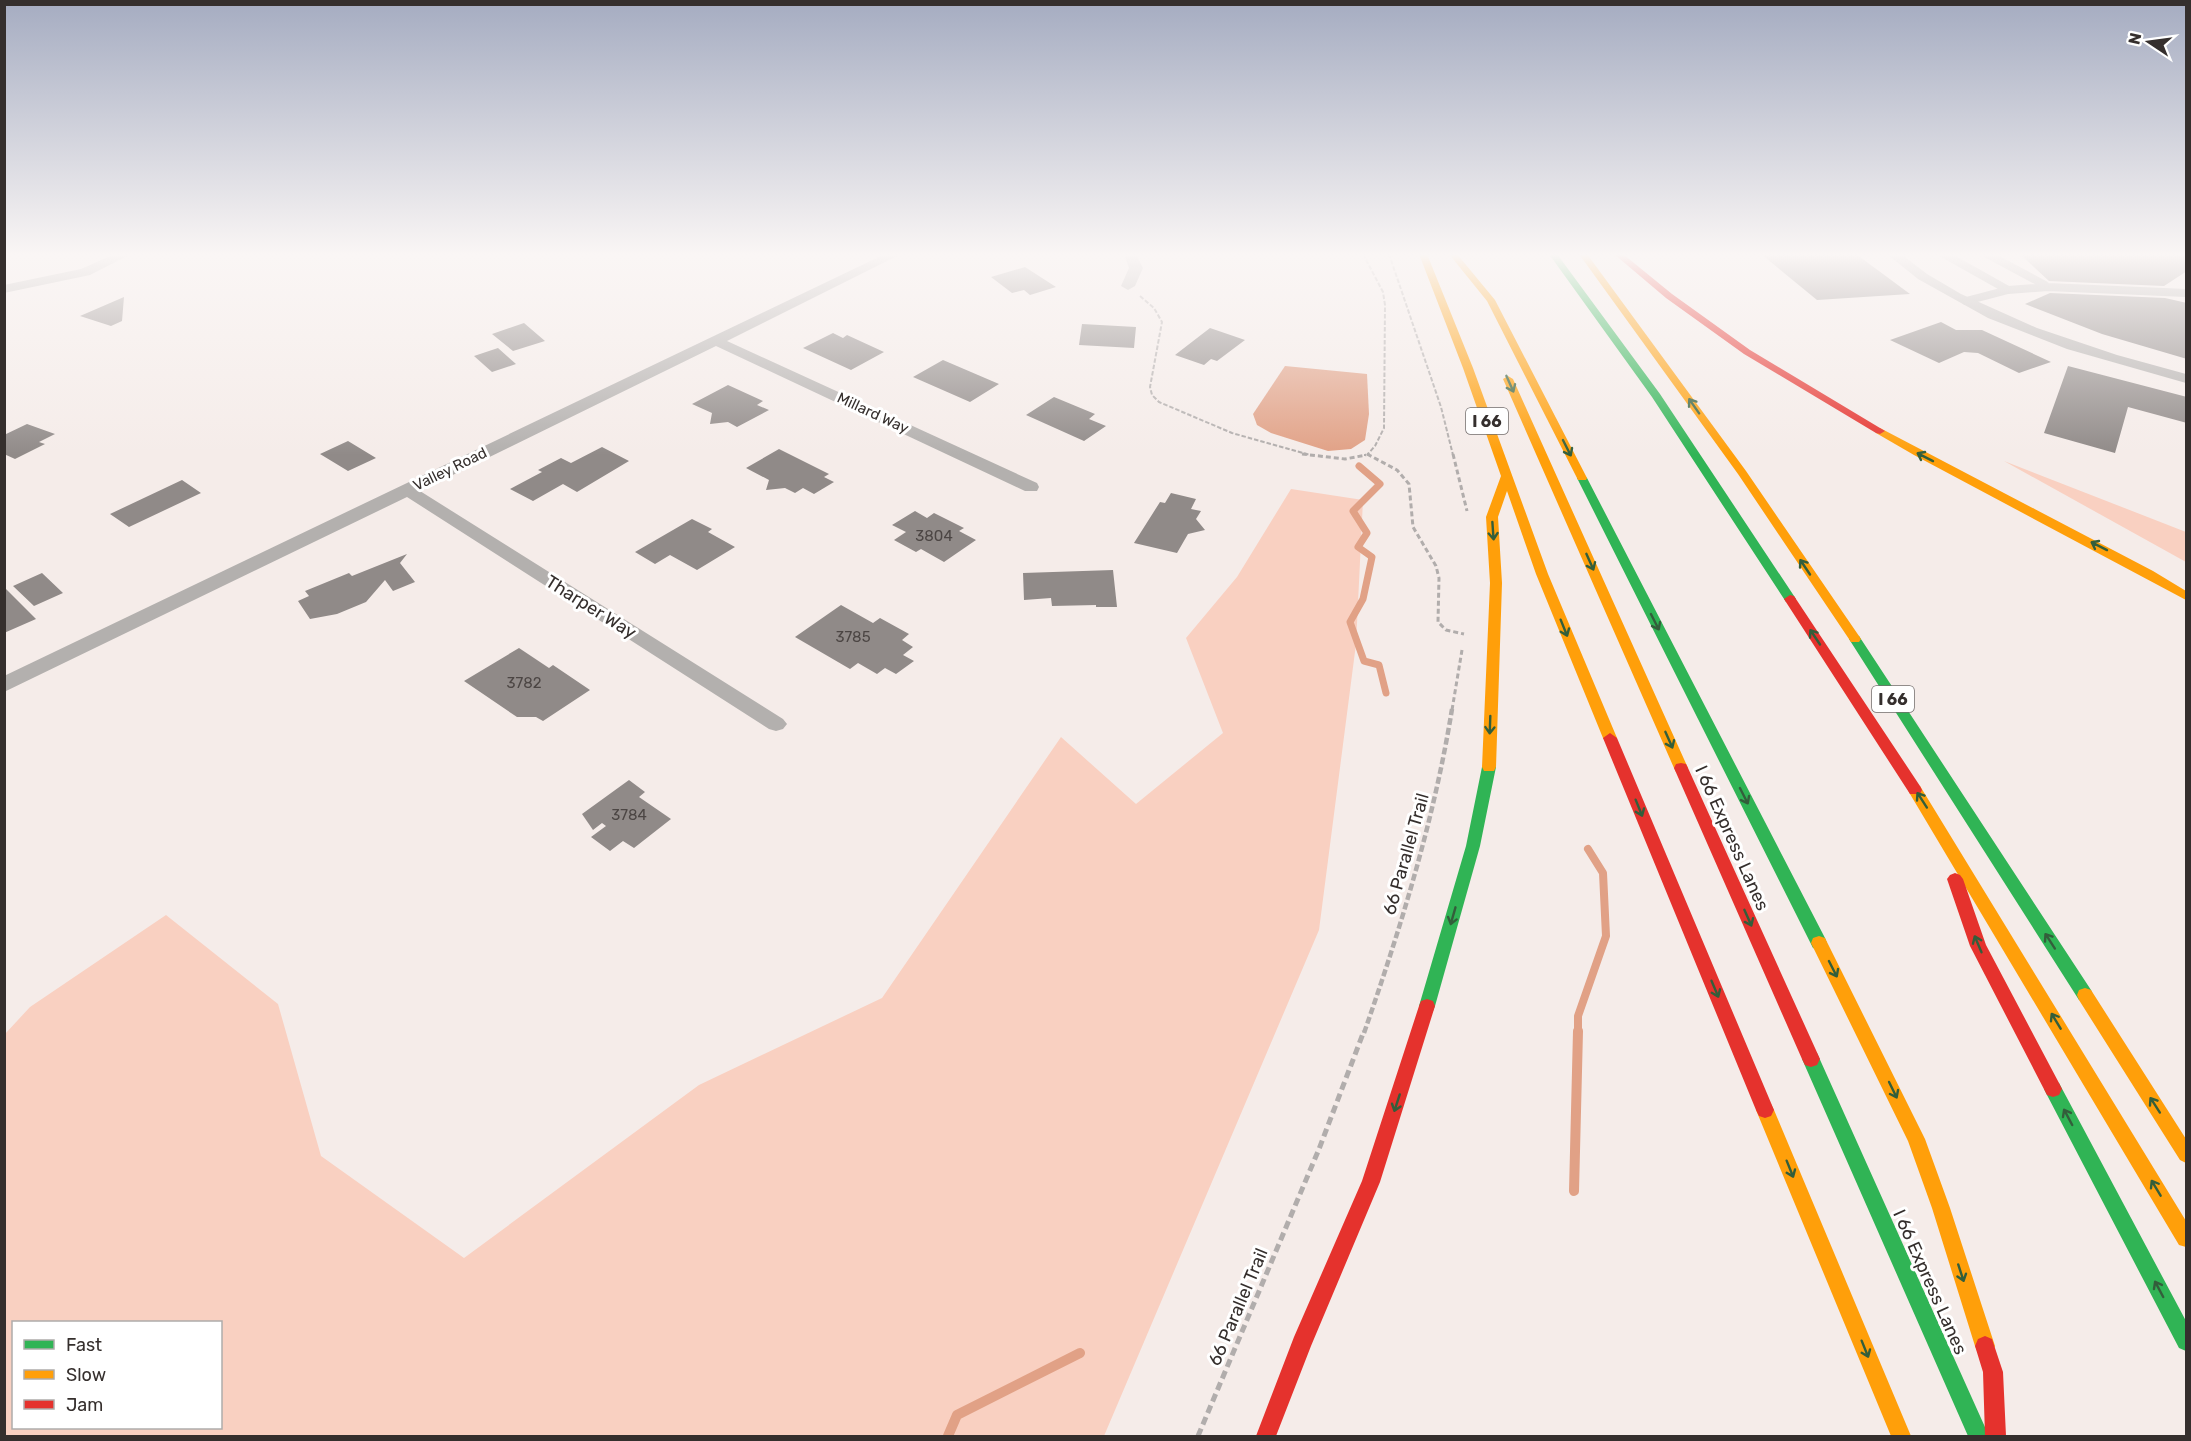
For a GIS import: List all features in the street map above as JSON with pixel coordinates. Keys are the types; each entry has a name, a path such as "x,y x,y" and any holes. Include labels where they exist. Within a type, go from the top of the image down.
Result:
{"highway":[{"name":"I 66","path":"1449,321 1542,574 1901,1437"},
{"path":"1502,321 1868,1038 1916,1139 1941,1208 1993,1372 1996,1437"},
{"path":"1602,321 1656,396 1935,820 2187,1238"},
{"name":"I 66","path":"1633,321 1818,586 2187,1154"},
{"path":"1704,321 1747,352 1916,452 2125,559 2187,594"},
{"name":"I 66 Express Lanes","path":"1501,363 1980,1437"},
{"path":"1266,1437 1301,1344 1371,1182 1419,1036 1473,846 1489,772 1496,635 1492,517 1507,475"},
{"path":"1935,820 1978,946 2187,1341"}],"street":[{"name":"Valley Road","path":"4,685 753,321"},
{"path":"2013,321 2050,337 2187,379"},
{"name":"Millard Way","path":"714,340 1031,487"},
{"name":"Tharper Way","path":"407,490 776,724"}],"path":[{"path":"1162,321 1150,387 1152,395 1159,402 1274,447 1337,460 1356,459 1366,455 1375,446 1384,428 1386,321"},
{"path":"1412,321 1442,407 1468,517"},
{"path":"1366,455 1397,470 1409,484 1413,527 1436,566 1439,578 1438,622 1446,630 1464,634"},
{"name":"66 Parallel Trail","path":"1198,1437 1358,1054 1413,886 1438,789 1455,706 1465,622"}],"shaded area":[{"path":"1285,366 1367,374 1369,414 1365,440 1351,449 1328,451 1271,433 1257,425 1253,414"},
{"path":"2004,461 2186,532 2186,562"},
{"path":"1291,489 1363,500 1356,644 1319,930 1104,1436 5,1436 5,1034 30,1007 166,915 278,1004 321,1156 464,1258 699,1085 882,998 1061,737 1136,804 1223,733 1186,638 1237,577"}],"building":[{"path":"96,321 121,321 111,326"},
{"path":"2069,321 2187,321 2187,359 2102,334"},
{"path":"1941,322 1956,330 1982,330 2051,362 2019,373 1978,353 1964,352 1939,363 1890,340"},
{"path":"524,323 545,341 513,351 492,334"},
{"path":"1082,324 1136,327 1134,348 1079,345"},
{"path":"1210,328 1245,340 1217,361 1211,359 1204,365 1175,355"},
{"path":"833,333 843,338 847,335 884,352 851,370 803,348"},
{"path":"498,348 516,364 492,372 474,356"},
{"path":"943,360 999,384 970,402 913,377"},
{"path":"2068,366 2187,397 2187,423 2128,407 2115,453 2044,433"},
{"path":"728,385 763,401 757,405 769,410 737,427 728,422 710,424 712,413 692,404"},
{"path":"1054,397 1095,414 1089,419 1106,426 1084,441 1026,415"},
{"path":"27,424 55,434 39,442 45,444 15,459 4,454 4,435"},
{"path":"348,441 376,458 348,471 320,454"},
{"path":"602,447 629,461 577,492 563,484 533,501 510,489 542,472 538,470 561,458 571,463"},
{"path":"779,449 829,474 824,477 834,482 814,494 803,488 795,493 785,488 766,490 769,480 746,468"},
{"path":"182,480 201,493 129,527 110,514"},
{"path":"1171,493 1196,499 1191,509 1201,511 1196,519 1205,530 1188,534 1177,553 1134,543 1160,502 1165,503"},
{"path":"915,511 927,518 934,513 964,528 959,531 976,540 944,562 921,549 916,552 894,540 906,532 892,525"},
{"path":"692,519 712,529 708,532 735,547 697,570 670,555 655,564 635,552"},
{"path":"407,554 400,563 415,582 393,591 385,580 366,602 337,614 310,619 298,601 309,596 305,591 349,573 352,576"},
{"path":"1113,570 1117,607 1052,606 1051,598 1024,600 1023,573"},
{"path":"42,573 63,593 34,606 13,586"},
{"path":"4,587 36,619 4,633"},
{"path":"841,605 873,623 880,618 909,634 902,640 913,647 903,655 914,661 896,674 885,668 877,674 858,663 850,669 795,637"},
{"path":"519,648 549,668 553,665 590,690 543,721 536,717 517,717 464,681"},
{"path":"629,780 645,792 639,797 671,819 634,848 623,841 610,851 591,837 606,826 602,823 593,830 582,814"}],"waterway":[{"path":"1359,466 1380,484 1353,511 1367,533 1358,547 1372,557 1363,599 1350,622 1364,661 1379,665 1386,693"},
{"path":"1578,1031 1578,1016 1606,936 1603,873 1588,849"},
{"path":"1574,1191 1578,1031"},
{"path":"948,1436 957,1415 1080,1353"}],"traffic: fast":[{"path":"1602,321 1656,396 1790,599"},
{"path":"1582,478 1819,943"},
{"path":"1855,639 2085,995"},
{"path":"1427,1006 1473,846 1489,767"},
{"path":"1811,1059 1979,1436"},
{"path":"2053,1089 2186,1341"}],"traffic: slow":[{"path":"1450,321 1542,574 1610,738"},
{"path":"1502,321 1582,478"},
{"path":"1632,321 1742,473 1855,639"},
{"path":"1508,379 1681,768"},
{"path":"1880,431 2149,574 2186,596"},
{"path":"1489,767 1496,583 1492,517 1507,475"},
{"path":"1915,790 2186,1238"},
{"path":"1819,943 1916,1139 1941,1208 1985,1346"},
{"path":"2085,995 2186,1154"},
{"path":"1765,1110 1901,1436"}],"traffic: jam":[{"path":"1704,321 1747,352 1880,431"},
{"path":"1790,599 1915,790"},
{"path":"1610,738 1765,1110"},
{"path":"1681,768 1811,1059"},
{"path":"1955,879 1978,946 2053,1089"},
{"path":"1266,1436 1301,1344 1371,1182 1427,1006"},
{"path":"1985,1346 1993,1372 1996,1436"}]}
